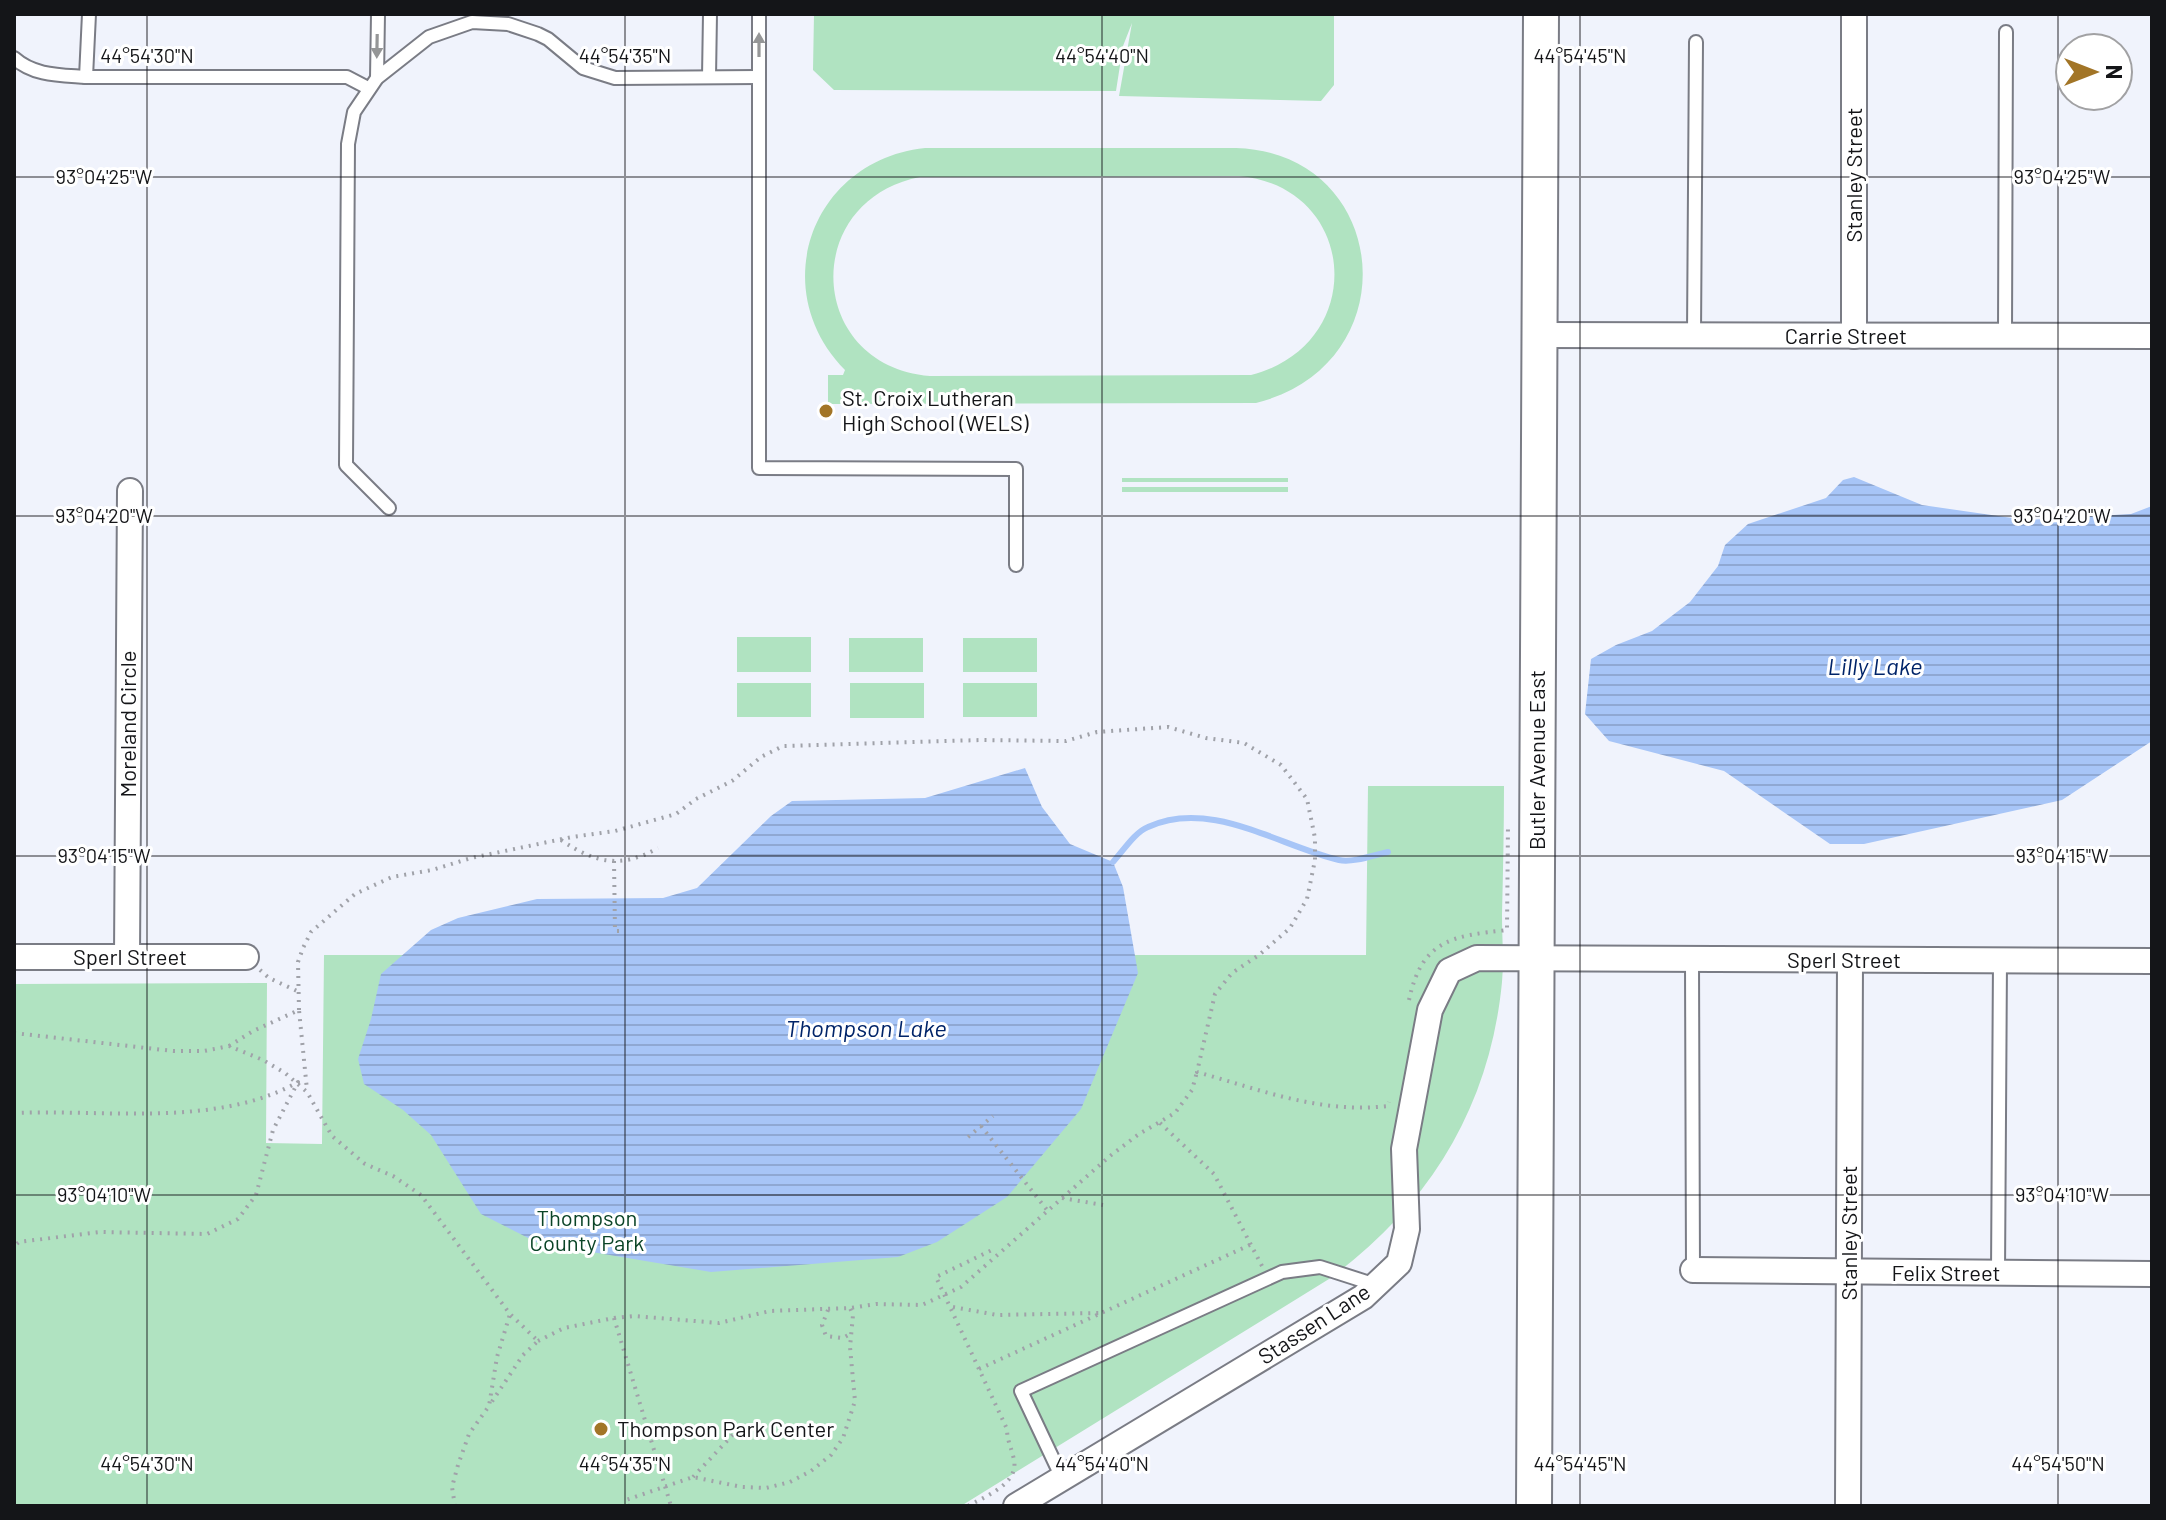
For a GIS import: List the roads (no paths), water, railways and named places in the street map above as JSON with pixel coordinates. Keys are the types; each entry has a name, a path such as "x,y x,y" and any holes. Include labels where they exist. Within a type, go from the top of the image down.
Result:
{"street":[{"name":"Butler Avenue East","path":"1534,1506 1541,14"},
{"name":"Stanley Street","path":"1854,14 1854,336"},
{"name":"Carrie Street","path":"1540,335 2152,336"},
{"name":"Moreland Circle","path":"127,957 130,491"},
{"name":"Sperl Street","path":"14,957 246,957"},
{"name":"Stassen Lane","path":"1016,1506 1363,1297 1399,1263 1407,1229 1404,1149 1430,1010 1449,971 1477,958 1536,960"},
{"name":"Sperl Street","path":"1536,960 2152,961"},
{"name":"Stanley Street","path":"1848,1506 1850,960"},
{"name":"Felix Street","path":"1693,1270 2152,1274"}],"lane":[{"path":"86,77 89,14"},
{"path":"372,83 378,14"},
{"path":"709,77 710,14"},
{"path":"759,14 759,468 1016,469 1016,565"},
{"path":"389,508 346,465 348,144 354,112 372,83 429,37 472,22 508,24 538,34 583,68 615,78 759,77"},
{"path":"2005,336 2006,32"},
{"path":"1694,335 1696,42"},
{"path":"14,58 25,67 43,73 86,77 347,77 372,83"},
{"path":"1692,960 1693,1270"},
{"path":"1998,1273 2000,961"},
{"path":"1062,1478 1021,1391 1282,1272 1320,1267 1376,1285"}],"water":[{"name":"Lilly Lake","path":"1854,477 1922,505 2026,520 2131,514 2152,506 2152,741 2062,800 1864,844 1830,844 1724,771 1609,741 1585,714 1591,659 1652,631 1690,602 1718,566 1725,545 1748,524 1826,498 1843,480"},
{"name":"Thompson Lake","path":"1025,768 1042,807 1070,844 1113,862 1123,887 1138,973 1081,1109 1007,1197 937,1242 898,1257 711,1272 538,1243 481,1214 431,1135 403,1110 364,1084 358,1059 381,974 431,930 458,918 537,899 663,898 697,888 771,816 792,801 925,798"}],"waterway":[{"path":"1113,862 1143,829 1172,820 1196,818 1244,827 1339,860 1357,860 1388,852"}],"place":[{"name":"St. Croix Lutheran High School (WELS)","path":"826,411"},
{"name":"Thompson Park Center","path":"601,1429"}],"park label":[{"name":"Thompson County Park","path":"587,1230"}]}
